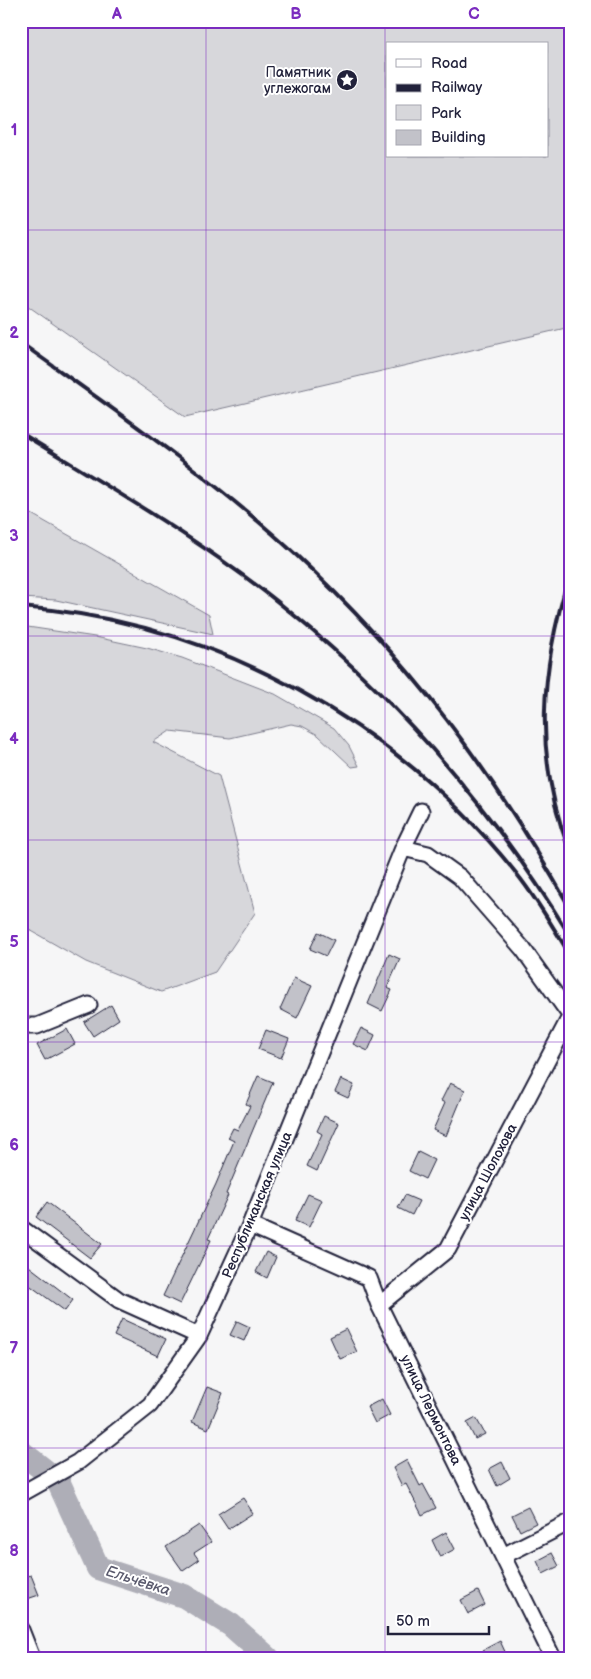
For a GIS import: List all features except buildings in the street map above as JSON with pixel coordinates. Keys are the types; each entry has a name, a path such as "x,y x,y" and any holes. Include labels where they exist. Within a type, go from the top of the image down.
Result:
{"street":[{"name":"Республиканская улица","path":"21,1494 78,1462 150,1405 199,1336 250,1224 403,848 421,811"},
{"path":"403,848 428,854 460,877 523,949 570,1016"},
{"path":"21,1026 37,1026 89,1005"},
{"name":"улица Шолохова","path":"379,1305 448,1249 570,1016"},
{"name":"улица Лермонтова","path":"250,1224 369,1278 379,1305 553,1658"},
{"path":"21,1228 119,1300 199,1336"},
{"path":"503,1556 570,1522"},
{"path":"21,1630 32,1658"}],"green space":[{"path":"21,21 570,21 570,327 185,417 21,301"},
{"path":"21,508 209,615 213,634 56,600 21,598"},
{"path":"21,626 95,637 147,648 182,658 275,694 334,728 349,746 359,766 352,767 318,735 302,726 291,724 230,738 170,731 153,742 219,776 255,913 215,972 161,992 86,962 21,925"}],"waterway":[{"name":"Ельчёвка","path":"21,1452 58,1481 98,1568 184,1596 231,1625 268,1658"}],"railway":[{"path":"21,343 195,470 262,524 336,593 412,676 480,764 511,810 570,908"},
{"path":"21,433 193,540 258,587 330,646 407,721 477,803 541,890 570,936"},
{"path":"570,573 552,644 545,713 550,782 558,816 570,852"},
{"path":"21,607 93,616 163,633 231,658 296,689 358,727 415,770 468,819 524,883 570,955"}],"place":[{"name":"Памятник углежогам","path":"347,80"}]}
